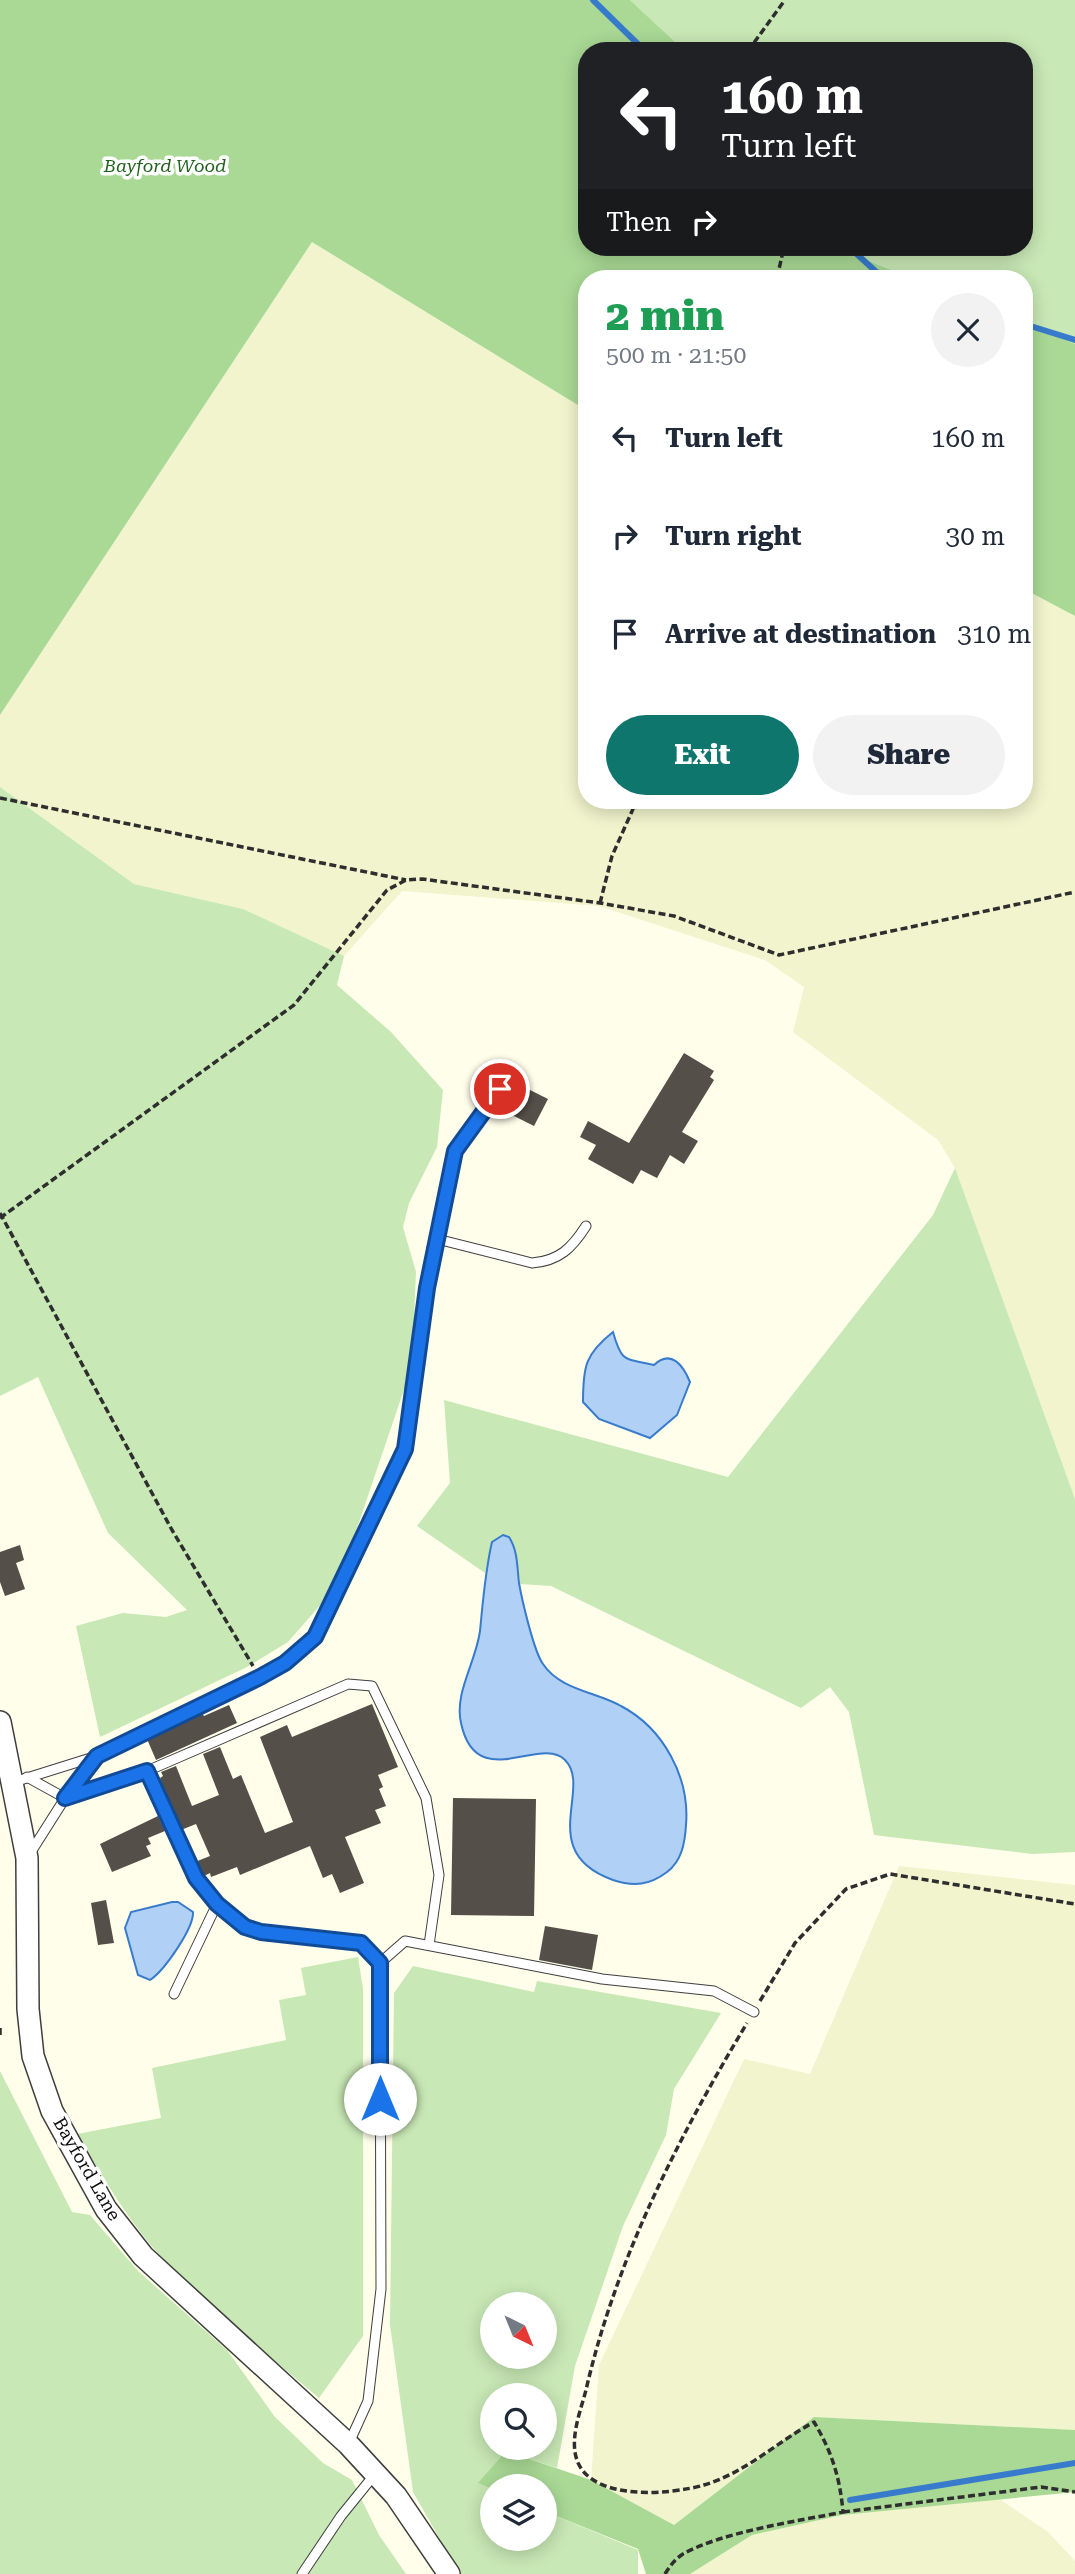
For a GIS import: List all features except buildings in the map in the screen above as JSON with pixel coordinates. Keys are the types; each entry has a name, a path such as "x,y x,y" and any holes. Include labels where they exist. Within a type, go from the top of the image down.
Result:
{"street":[{"name":"Bayford Lane","path":"0,1722 20,1780 27,1858 28,2009 33,2056 52,2111 106,2209 144,2256 376,2473 425,2534 449,2574"}],"lane":[{"path":"20,1780 97,1756 260,1677 285,1663 315,1637 405,1449 427,1288 455,1151 500,1089"},
{"path":"437,1239 532,1263 547,1262 575,1244 586,1226"},
{"path":"20,1780 65,1798 147,1771 348,1684 372,1686 426,1798 439,1875 429,1945"},
{"path":"27,1858 65,1798 97,1756"},
{"path":"147,1771 196,1878 217,1904 245,1927 261,1932 361,1943 380,1963 381,2288 368,2401 348,2444"},
{"path":"174,1994 217,1904"},
{"path":"380,1963 405,1941 602,1979 713,1991 754,2012"},
{"path":"302,2574 347,2507 376,2473"}],"path":[{"path":"755,42 785,0"},
{"path":"0,798 406,880 600,903 674,916 779,956 1075,892"},
{"path":"600,903 611,856 633,809"},
{"path":"260,1677 172,1531 1,1216 294,1005 387,890 406,880"},
{"path":"843,2512 839,2477 829,2446 814,2422 742,2468 705,2485 654,2492 612,2489 589,2477 575,2454 576,2433 590,2370 624,2261 698,2105 795,1942 846,1889 890,1874 1075,1904"},
{"path":"0,2028 0,2035"},
{"path":"665,2574 681,2555 696,2548 759,2529 843,2512 1041,2487 1075,2492"}],"green space":[{"name":"Bayford Wood","path":"0,0 630,0 675,42 578,42 578,256 856,256 892,270 578,270 578,405 312,242 0,715"},
{"path":"630,0 1075,0 1075,344 1033,327 1033,270 892,270 856,256 1033,256 1033,42 675,42"},
{"path":"312,242 578,405 578,809 1033,809 1033,594 1075,616 1075,1499 955,1168 938,1140 793,1032 804,987 765,960 599,906 402,891 344,956 243,909 134,884 0,787 0,715"},
{"path":"1033,327 1075,344 1075,616 1033,594"},
{"path":"0,787 134,884 243,909 344,956 337,985 391,1032 443,1090 437,1147 409,1203 403,1227 416,1272 412,1366 353,1540 322,1603 288,1642 247,1667 100,1737 76,1626 123,1613 166,1617 187,1610 108,1533 38,1377 0,1396"},
{"path":"955,1168 1075,1499 1075,1852 1032,1854 874,1835 849,1712 830,1687 801,1708 551,1586 520,1584 517,1562 492,1542 485,1573 417,1526 450,1483 444,1400 728,1477 933,1215"},
{"path":"899,1866 1075,1885 1075,2430 814,2417 674,2525 591,2480 599,2365 744,2059 810,2074"},
{"path":"358,1957 363,1989 363,2336 319,2398 219,2313 162,2258 127,2214 77,2134 161,2118 152,2068 286,2040 279,2000 306,1995 301,1968"},
{"path":"413,1966 534,1992 537,1981 721,2013 674,2089 666,2135 623,2226 575,2366 557,2468 533,2460 557,2460 557,2383 480,2383 480,2460 498,2460 487,2474 480,2474 480,2551 557,2551 557,2516 638,2550 638,2574 460,2574 413,2492 390,2325 394,1993"},
{"path":"0,2071 72,2212 90,2215 138,2271 227,2350 275,2417 323,2463 352,2480 379,2535 406,2574 0,2574"},
{"path":"814,2417 1075,2430 1075,2492 842,2515 752,2535 690,2574 646,2574 638,2549 557,2516 557,2474 486,2474 498,2460 532,2460 591,2480 674,2525"},
{"path":"998,2498 1048,2532 1075,2561 1075,2574 690,2574 752,2535 842,2515"}],"water":[{"path":"613,1332 619,1350 626,1358 654,1365 660,1360 671,1359 680,1365 690,1382 677,1415 650,1438 599,1419 583,1402 585,1370 591,1355"},
{"path":"503,1535 509,1537 514,1548 526,1613 543,1664 559,1680 611,1701 636,1715 661,1741 671,1756 683,1789 686,1807 684,1844 672,1868 654,1880 628,1884 613,1880 590,1868 577,1853 571,1837 572,1772 565,1760 554,1754 494,1759 480,1755 469,1744 461,1723 460,1700 478,1643 492,1542"},
{"path":"178,1902 193,1912 192,1919 177,1949 150,1980 138,1975 125,1928 131,1912"}],"waterway":[{"path":"593,0 636,42"},
{"path":"859,256 874,270"},
{"path":"1033,327 1075,340"},
{"path":"850,2500 1075,2463"}],"route":[{"path":"380,2099 380,1963 361,1943 261,1932 245,1927 217,1904 196,1878 147,1771 126,1775 65,1798 81,1773 97,1756 178,1714 260,1677 285,1663 315,1637 405,1449 427,1288 455,1151 500,1089"}]}
